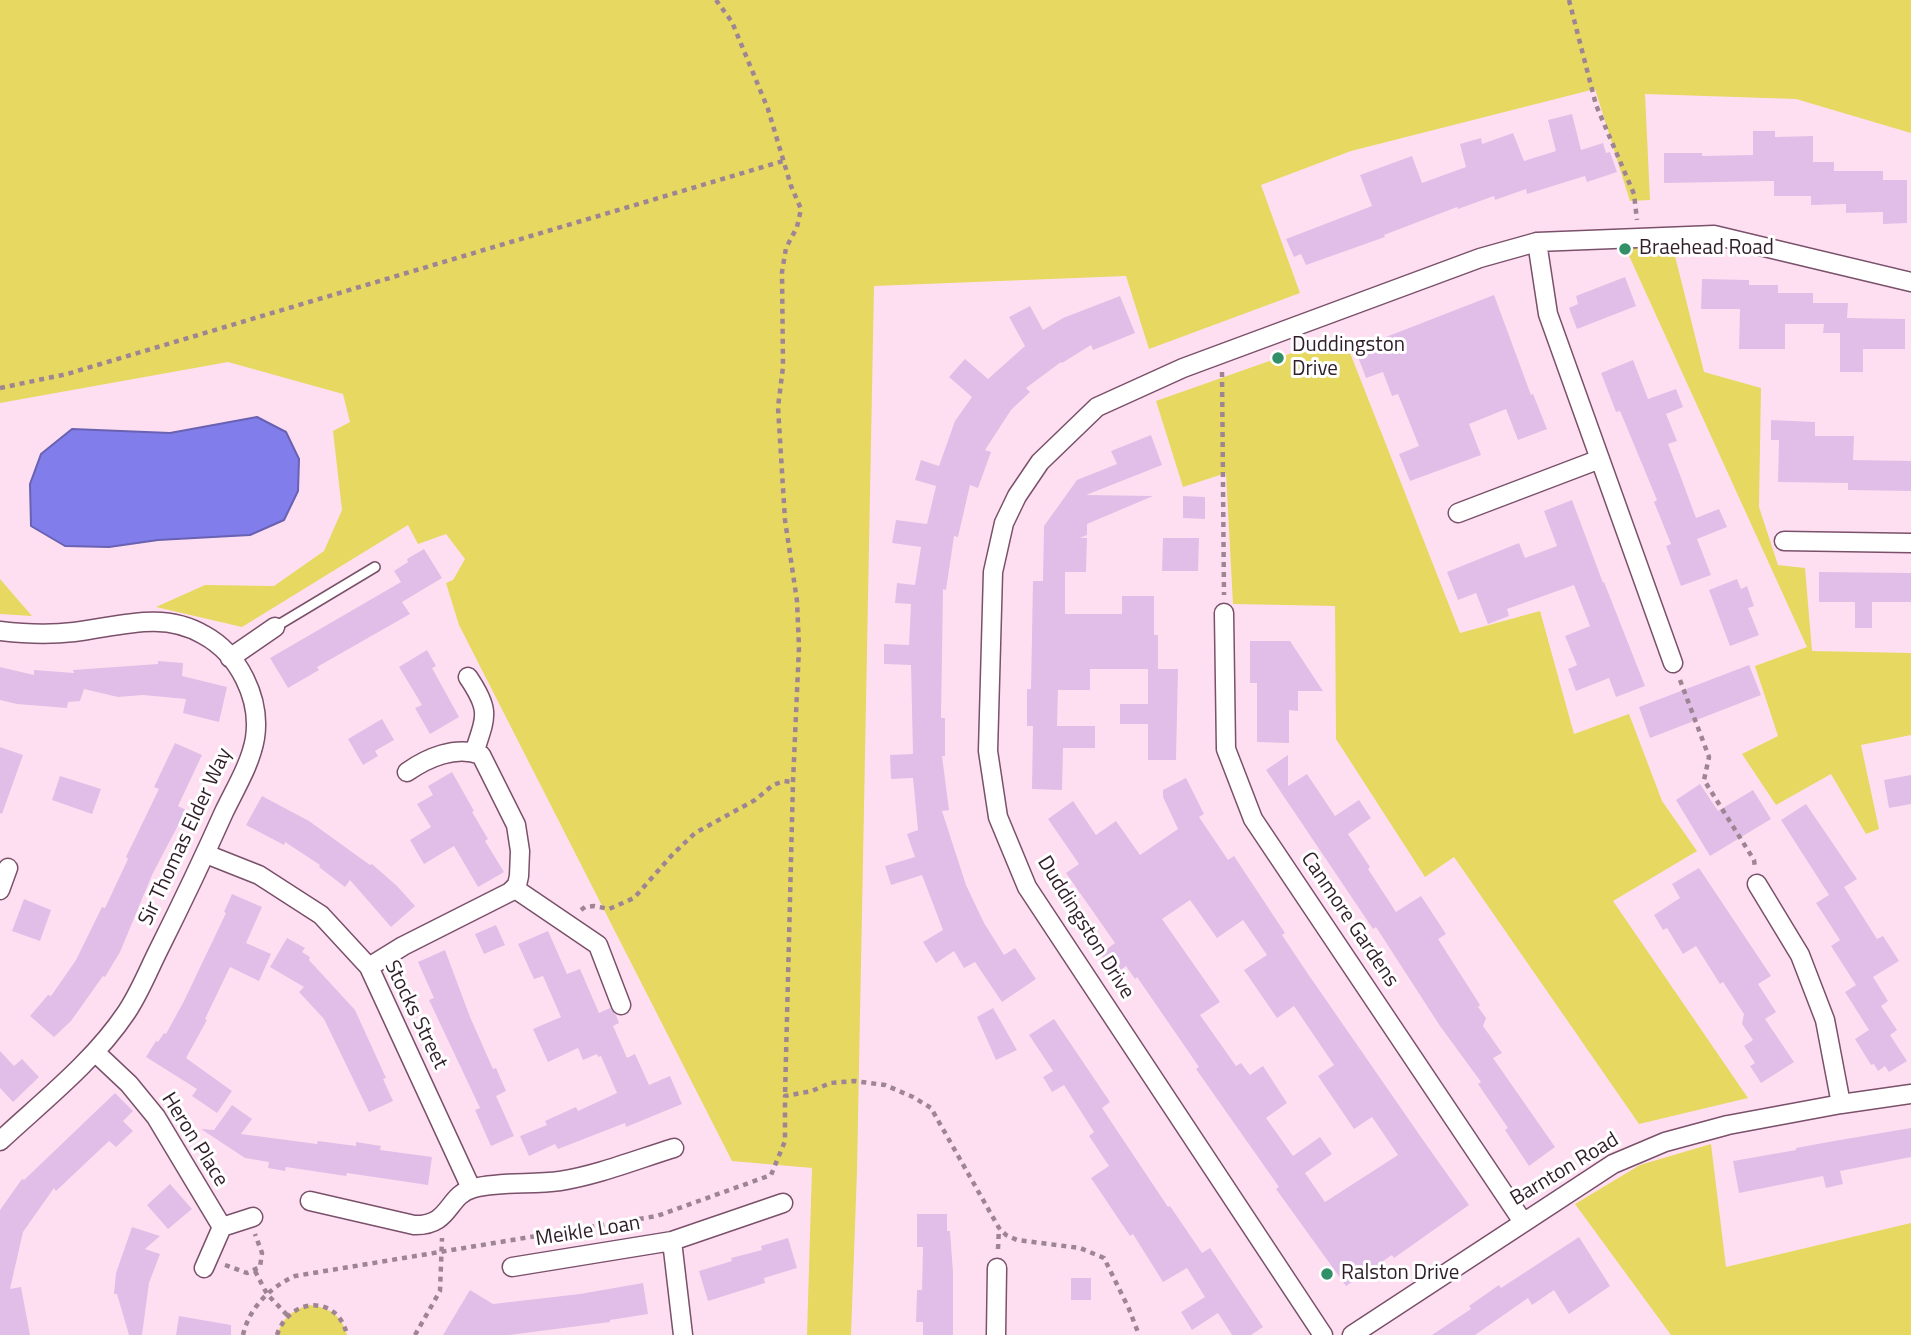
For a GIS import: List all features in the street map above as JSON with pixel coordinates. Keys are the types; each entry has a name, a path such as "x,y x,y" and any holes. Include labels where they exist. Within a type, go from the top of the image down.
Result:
{"street":[{"name":"Duddingston Drive","path":"1323,1335 1027,887 998,817 988,751 993,572 1004,523 1017,496 1040,462 1097,407 1183,368 1480,258 1537,242 1714,235 1911,282"},
{"path":"1537,242 1548,314 1673,663"},
{"path":"1458,513 1600,458"},
{"path":"1784,541 1911,543"},
{"name":"Canmore Gardens","path":"1224,613 1226,749 1254,819 1523,1222"},
{"name":"Sir Thomas Elder Way","path":"0,631 47,635 129,622 167,622 205,635 230,658 246,681 254,703 255,739 206,854 127,1012 95,1052 0,1141"},
{"path":"230,658 275,626"},
{"path":"468,677 481,697 485,710 474,753"},
{"path":"369,967 403,946 498,899 514,888 519,876 516,825 481,755 465,751 433,757 407,772"},
{"name":"Stocks Street","path":"206,854 259,875 301,901 321,915 369,967 471,1188"},
{"path":"0,890 8,868"},
{"path":"1757,884 1800,955 1825,1020 1841,1104"},
{"path":"514,888 601,948 621,1005"},
{"name":"Heron Place","path":"95,1052 129,1084 156,1117 222,1227"},
{"name":"Barnton Road","path":"1352,1335 1613,1164 1665,1142 1728,1125 1911,1094"},
{"path":"310,1201 424,1225 439,1220 458,1197 471,1188 562,1181 674,1148"},
{"name":"Meikle Loan","path":"512,1267 672,1241 783,1203"},
{"path":"207,1263 222,1227 251,1218"},
{"name":"Meikle Loan","path":"672,1241 683,1335"},
{"path":"996,1335 997,1268"}],"lane":[{"path":"275,626 375,567"}],"path":[{"path":"243,1335 246,1322 267,1294 295,1276 657,1216 771,1175 785,1141 793,782 799,647 797,601 785,520 778,407 783,367 782,272 786,248 797,227 801,209 768,109 743,47 732,22 716,0"},
{"path":"1569,0 1596,105 1634,194 1638,238"},
{"path":"0,388 67,374 783,161"},
{"path":"1222,354 1224,613"},
{"path":"1673,663 1709,757 1704,780 1754,860 1757,884"},
{"path":"568,923 585,907 609,909 634,898 695,833 755,800 773,785 784,781 793,782"},
{"path":"785,1096 812,1091 830,1083 854,1081 885,1085 931,1108 999,1228 1017,1240 1080,1248 1104,1258 1139,1335"},
{"path":"207,1263 247,1273 260,1268 262,1254 251,1218"},
{"path":"415,1335 440,1290 443,1251"},
{"path":"255,1271 267,1294 288,1315"},
{"path":"277,1335 288,1315 309,1305 321,1306 332,1312 341,1320 346,1335"}],"shaded area":[{"path":"0,0 1911,0 1911,133 1796,99 1645,94 1650,200 1630,201 1595,89 1351,151 1261,185 1300,293 1149,349 1126,276 874,286 857,1171 851,1335 807,1335 812,1168 732,1161 459,625 446,583 453,580 465,559 446,534 418,544 408,525 242,627 156,607 205,585 274,586 324,551 342,510 333,431 350,422 343,394 228,362 0,403"},
{"path":"1625,247 1673,248 1704,372 1761,388 1759,507 1778,565 1805,568 1812,651 1911,653 1911,735 1861,745 1879,829 1866,834 1831,774 1776,805 1742,754 1778,736 1755,666 1807,647"},
{"path":"1343,335 1460,633 1540,611 1574,734 1629,714 1662,801 1697,851 1613,901 1748,1098 1639,1124 1454,857 1425,877 1336,739 1335,606 1233,604 1226,473 1183,487 1156,401"},
{"path":"257,417 286,432 299,459 298,491 284,520 250,535 158,540 109,547 65,546 31,526 30,484 41,454 72,429 170,433"},
{"path":"0,579 32,616 0,614"},
{"path":"1711,1144 1726,1267 1911,1223 1911,1335 1671,1335 1575,1204 1640,1165"},
{"path":"309,1305 333,1313 342,1322 347,1335 277,1335 289,1316"}],"building":[{"path":"1572,114 1581,150 1603,143 1606,153 1610,152 1617,172 1587,182 1585,176 1527,194 1526,189 1495,200 1494,196 1458,209 1457,207 1384,235 1385,237 1306,265 1301,254 1294,257 1286,239 1372,206 1360,175 1412,156 1422,183 1466,167 1460,144 1481,138 1482,144 1513,133 1524,161 1556,151 1548,120"},
{"path":"1753,131 1775,131 1775,137 1813,136 1813,162 1834,162 1834,171 1883,171 1883,180 1907,180 1907,223 1883,224 1883,212 1846,213 1846,204 1811,205 1811,196 1774,196 1774,181 1664,183 1664,153 1702,153 1702,156 1753,155"},
{"path":"1625,277 1636,306 1577,329 1569,308 1578,304 1576,296"},
{"path":"1702,279 1749,280 1749,285 1778,285 1778,293 1813,293 1813,303 1848,303 1847,318 1905,319 1905,349 1863,349 1863,372 1840,372 1840,333 1823,333 1824,324 1785,324 1785,349 1739,349 1740,309 1701,309"},
{"path":"1494,295 1531,395 1533,394 1547,429 1518,440 1506,409 1469,424 1481,455 1410,481 1399,454 1419,446 1398,394 1392,396 1383,372 1366,378 1355,349"},
{"path":"1120,296 1135,333 1093,350 1091,345 1061,362 1026,388 1030,392 1011,410 985,450 991,452 978,488 970,485 958,537 954,536 946,590 943,589 941,718 945,718 945,756 942,756 949,810 942,811 966,885 984,923 1004,955 1015,948 1036,979 1002,1002 975,962 964,968 954,951 936,963 923,942 943,930 922,875 891,885 885,866 915,857 907,834 918,830 913,778 891,779 890,755 913,754 911,665 884,664 884,644 909,645 911,604 895,603 897,583 915,585 921,547 892,543 896,520 927,524 936,486 915,480 921,460 939,466 955,421 972,397 949,377 965,359 988,379 1025,346 1009,317 1030,306 1043,330 1063,318"},
{"path":"1633,360 1648,399 1676,389 1683,407 1666,414 1677,441 1668,444 1696,518 1719,509 1727,527 1697,539 1711,575 1681,586 1666,546 1671,544 1654,502 1657,500 1601,373"},
{"path":"1771,420 1815,422 1815,436 1854,436 1853,460 1911,461 1911,491 1848,490 1848,483 1778,482 1779,440 1771,440"},
{"path":"1151,435 1162,465 1086,495 1153,496 1087,524 1087,535 1080,538 1087,538 1086,572 1065,572 1065,614 1122,614 1122,596 1154,596 1154,635 1158,635 1158,669 1178,669 1176,760 1148,760 1148,724 1120,724 1120,704 1148,704 1148,669 1090,669 1090,690 1058,690 1057,726 1095,726 1095,748 1063,748 1062,790 1032,789 1033,726 1027,726 1027,689 1031,689 1033,581 1043,581 1044,526 1077,480 1117,464 1111,451"},
{"path":"1183,496 1205,497 1205,519 1183,518"},
{"path":"1572,500 1645,686 1616,697 1609,678 1576,691 1568,669 1577,665 1565,636 1590,626 1574,585 1507,609 1509,616 1488,624 1476,593 1458,600 1447,572 1519,543 1525,558 1557,546 1544,511"},
{"path":"1163,538 1199,538 1198,571 1162,571"},
{"path":"424,549 442,578 402,602 410,614 317,667 319,670 288,688 270,658 401,582 394,571"},
{"path":"1819,572 1911,573 1911,602 1872,602 1872,628 1855,628 1855,602 1819,602"},
{"path":"1737,579 1741,589 1747,586 1754,606 1748,608 1759,635 1730,646 1709,590"},
{"path":"1250,641 1290,641 1323,691 1298,691 1298,711 1289,710 1289,743 1257,742 1257,683 1250,683"},
{"path":"427,650 436,666 432,668 459,717 430,734 415,708 422,705 399,667"},
{"path":"158,661 183,663 182,676 227,687 219,722 183,713 186,699 143,695 118,697 84,689 80,701 68,702 67,708 0,700 0,667 34,675 34,670 74,673 73,670 158,664"},
{"path":"1749,665 1761,695 1650,738 1639,707"},
{"path":"382,719 394,740 375,751 378,756 363,765 348,739"},
{"path":"175,743 202,755 178,806 186,810 152,875 120,952 105,977 103,976 71,1021 54,1037 30,1016 48,995 51,996 76,960 102,907 105,908 159,789 154,787"},
{"path":"0,747 23,755 2,814 0,813"},
{"path":"1288,755 1288,786 1307,774 1335,816 1359,800 1371,818 1348,834 1370,867 1368,869 1396,912 1421,896 1446,934 1438,939 1480,1005 1478,1007 1486,1018 1483,1026 1502,1053 1493,1058 1555,1147 1529,1166 1505,1130 1508,1128 1478,1084 1481,1082 1440,1026 1376,927 1373,929 1266,770"},
{"path":"452,772 488,839 485,841 504,872 478,887 454,846 424,864 410,840 431,827 417,804 433,795 428,786"},
{"path":"1911,775 1911,804 1889,808 1884,780"},
{"path":"60,776 101,789 92,814 52,800"},
{"path":"1186,778 1204,814 1199,817 1228,860 1234,856 1285,933 1282,935 1308,974 1469,1205 1394,1258 1392,1255 1346,1286 1276,1189 1279,1187 1196,1069 1199,1067 1137,977 1135,979 1126,966 1115,974 1100,954 1115,943 1066,873 1079,864 1048,819 1073,801 1096,835 1116,821 1140,855 1178,829 1163,797 1163,790","holes":["1190,900 1217,938 1243,920 1267,955 1244,970 1277,1018 1294,1006 1334,1065 1318,1076 1354,1129 1372,1117 1398,1155 1325,1202 1305,1173 1332,1154 1320,1137 1293,1156 1266,1118 1287,1103 1263,1066 1250,1075 1241,1063 1236,1066 1200,1015 1220,1002 1162,919"]},
{"path":"1700,784 1718,811 1753,790 1771,819 1710,856 1676,800"},
{"path":"262,796 309,821 372,864 415,906 391,927 350,880 345,887 319,867 320,865 285,842 284,845 246,825"},
{"path":"1806,804 1857,879 1844,887 1877,939 1883,936 1899,961 1873,977 1888,1001 1881,1006 1897,1030 1890,1035 1907,1061 1889,1072 1885,1066 1878,1071 1874,1064 1871,1065 1855,1039 1869,1030 1845,992 1856,985 1831,946 1840,940 1816,903 1829,895 1781,820"},
{"path":"1699,868 1771,976 1758,984 1776,1012 1765,1019 1794,1062 1761,1083 1750,1066 1755,1063 1744,1046 1753,1040 1742,1024 1744,1014 1723,982 1720,984 1696,946 1683,954 1667,928 1663,930 1654,915 1680,898 1672,884"},
{"path":"232,894 262,907 246,943 271,954 259,981 230,967 205,1019 207,1020 186,1058 232,1091 217,1113 192,1096 197,1089 146,1057 156,1041 166,1034 184,1001 226,913 224,912"},
{"path":"24,899 51,910 40,941 12,931"},
{"path":"496,925 505,945 484,954 475,934"},
{"path":"548,931 567,974 580,969 599,1013 610,1008 616,1015 619,1023 613,1026 627,1058 635,1054 649,1085 670,1076 682,1104 626,1127 625,1123 558,1149 555,1144 529,1156 520,1136 547,1125 545,1121 576,1107 578,1111 617,1093 601,1056 598,1057 597,1054 583,1060 578,1048 548,1062 533,1029 561,1017 543,976 534,979 518,944"},
{"path":"287,938 305,948 302,952 310,957 309,960 355,1010 386,1078 383,1079 393,1101 369,1112 324,1019 299,992 304,987 270,967"},
{"path":"445,950 470,1017 506,1091 496,1096 514,1136 491,1146 475,1110 480,1108 429,1000 434,998 418,962"},
{"path":"993,1008 1017,1050 996,1060 977,1017"},
{"path":"1054,1019 1110,1102 1102,1108 1168,1207 1170,1206 1202,1253 1210,1248 1263,1327 1251,1335 1232,1335 1218,1313 1192,1330 1181,1312 1205,1297 1187,1268 1163,1282 1133,1234 1130,1236 1091,1178 1109,1166 1089,1136 1094,1132 1064,1085 1052,1092 1043,1077 1053,1071 1029,1035"},
{"path":"0,1051 14,1066 22,1059 39,1077 13,1102 0,1088"},
{"path":"115,1093 133,1111 123,1121 133,1131 116,1147 109,1141 56,1191 54,1188 23,1232 10,1289 21,1287 30,1335 0,1335 0,1210 22,1179"},
{"path":"232,1105 252,1119 241,1134 317,1144 318,1141 356,1146 356,1142 381,1146 380,1150 432,1157 428,1185 347,1173 346,1176 286,1167 285,1171 268,1168 269,1162 245,1158 201,1129 214,1130"},
{"path":"1911,1128 1911,1157 1840,1171 1843,1184 1826,1188 1823,1176 1739,1193 1733,1161"},
{"path":"170,1184 192,1209 168,1229 147,1205"},
{"path":"917,1214 947,1214 953,1272 953,1335 923,1335 923,1322 916,1322 917,1290 922,1290 923,1247 917,1247"},
{"path":"132,1227 160,1236 145,1249 160,1254 149,1283 142,1335 129,1335 117,1294 114,1294 116,1273"},
{"path":"1579,1237 1610,1286 1569,1314 1554,1290 1532,1305 1528,1298 1475,1335 1432,1335 1471,1309 1469,1306 1499,1285 1501,1288"},
{"path":"788,1238 797,1268 764,1278 765,1283 708,1301 699,1271 732,1261 731,1258 762,1250 761,1246"},
{"path":"1071,1278 1091,1278 1091,1300 1071,1300"},
{"path":"643,1283 648,1314 610,1322 509,1335 443,1335 470,1290 493,1304 580,1294"},
{"path":"179,1316 231,1325 231,1335 176,1335"}],"place":[{"name":"Braehead Road","path":"1625,249"},
{"name":"Duddingston Drive","path":"1278,358"},
{"name":"Ralston Drive","path":"1327,1274"}]}
